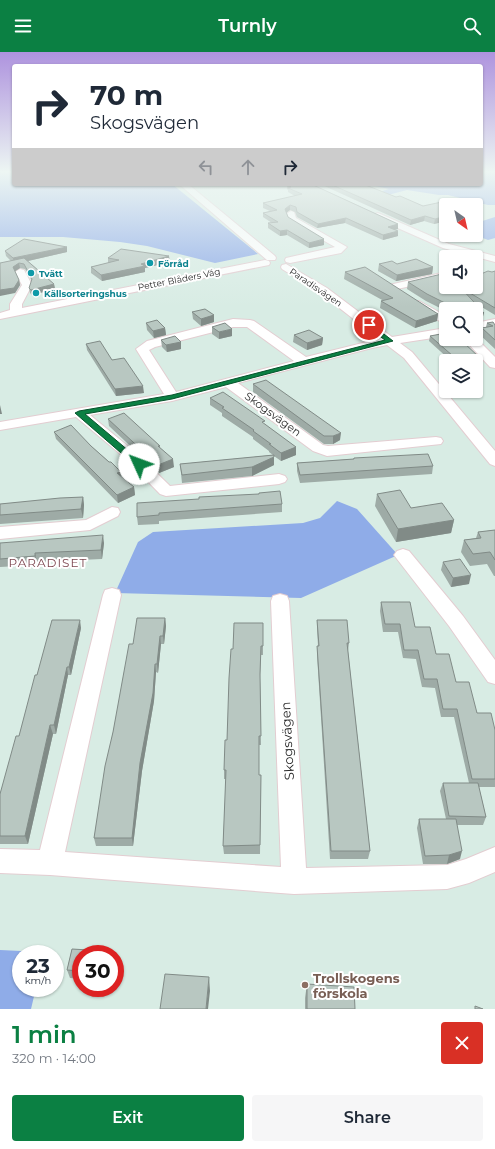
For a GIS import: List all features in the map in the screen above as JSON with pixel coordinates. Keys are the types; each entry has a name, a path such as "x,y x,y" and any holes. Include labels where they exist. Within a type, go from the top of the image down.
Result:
{"street":[{"path":"220,218 268,261 273,268 337,251 342,247 292,218"},
{"path":"382,218 446,246 495,259"},
{"name":"Petter Blåders Väg","path":"0,316 268,261"},
{"path":"483,266 495,263"},
{"name":"Paradisvägen","path":"288,264 408,355 495,461"},
{"path":"16,312 16,304 27,285 20,272"},
{"path":"393,287 439,277"},
{"path":"382,280 439,317"},
{"path":"172,397 142,349 151,344 233,323 250,324 304,362"},
{"path":"483,326 495,323"},
{"name":"Skogsvägen","path":"0,426 172,397 390,341 439,333"},
{"path":"477,346 495,364"},
{"name":"Skogsvägen","path":"228,382 318,448 327,451 436,441"},
{"path":"79,413 130,455 166,491 279,479"},
{"path":"0,533 90,525 112,512"},
{"path":"402,555 456,621 495,676"},
{"path":"50,863 112,595"},
{"name":"Skogsvägen","path":"280,601 294,881"},
{"path":"0,861 50,863 294,881 447,877 469,871 495,859"}],"shaded area":[{"path":"0,218 213,218 258,254 215,263 147,246 120,242 63,237 0,237"},
{"path":"495,218 495,238 488,240 483,238 483,221"},
{"path":"337,501 357,509 398,555 301,598 115,593 138,542 153,532 303,523 320,518"},
{"path":"0,950 12,951 12,997 34,997 31,1009 0,1009"}],"building":[{"path":"271,218 289,218 324,239 309,243 287,230 280,231 268,223 278,222"},
{"path":"307,218 384,218 398,224 388,227 398,231 383,235 346,218 318,224"},
{"path":"406,218 419,218 411,220"},
{"path":"24,239 67,247 13,258 5,251"},
{"path":"121,249 169,256 141,264 145,266 101,275 91,267 119,260 108,258"},
{"path":"24,258 54,284 31,290 29,288 32,279 24,264 19,263 13,267 19,280 14,288 0,290 0,263"},
{"path":"416,259 433,267 397,275 379,264 392,261 397,264"},
{"path":"365,267 438,314 416,321 381,301 393,298 345,272"},
{"path":"488,271 495,271 495,308 472,294 483,294 483,273"},
{"path":"439,275 439,294 466,294 474,302 443,302 408,282"},
{"path":"205,309 214,315 201,319 192,312"},
{"path":"157,320 165,328 153,331 146,323"},
{"path":"493,322 495,325 495,340 483,329 493,326 487,323"},
{"path":"225,323 232,329 219,332 212,327"},
{"path":"309,330 323,338 307,343 294,335"},
{"path":"439,334 439,344 430,336"},
{"path":"175,336 181,342 166,345 161,340"},
{"path":"100,341 112,360 124,358 143,386 115,389 86,344"},
{"path":"442,346 467,346 476,354 451,354"},
{"path":"266,380 341,433 333,436 324,436 253,384"},
{"path":"223,392 265,421 262,422 296,447 281,453 253,431 254,430 210,398"},
{"path":"124,413 173,459 158,465 108,419"},
{"path":"71,425 91,446 121,472 117,473 134,487 117,495 54,432"},
{"path":"428,454 433,466 300,475 297,463 354,458"},
{"path":"274,455 274,457 252,467 182,475 180,464"},
{"path":"400,490 411,508 442,503 454,520 398,529 377,494"},
{"path":"280,491 282,504 159,513 159,515 137,517 137,503 199,499 199,497 259,494"},
{"path":"83,497 81,509 0,515 0,504"},
{"path":"495,530 495,560 490,552 473,554 464,540 481,538 478,532"},
{"path":"103,535 101,550 35,553 35,556 0,559 0,543"},
{"path":"460,559 471,575 453,578 443,562"},
{"path":"381,602 410,602 415,627 430,627 436,654 449,654 456,682 469,682 477,713 491,713 495,730 495,779 472,779 457,709 443,709 437,679 424,679 418,650 404,650 400,624 385,624"},
{"path":"137,618 165,618 163,636 160,636 157,664 155,664 153,693 140,763 132,838 94,838 105,766 113,732 129,644 133,644"},
{"path":"52,620 80,620 69,667 67,667 54,725 50,725 25,836 0,836 0,794 16,736 19,736 35,675 37,675"},
{"path":"317,620 347,620 349,643 347,643 370,851 331,851 317,646 319,646"},
{"path":"234,623 263,623 263,646 261,646 260,674 261,736 259,736 259,775 261,775 260,845 223,846 226,770 224,770 225,740 227,740 229,678 231,649 233,649"},
{"path":"443,783 478,783 486,817 449,816"},
{"path":"419,819 456,819 462,851 449,855 425,856"},
{"path":"72,949 72,970 67,970"},
{"path":"165,974 209,977 206,1009 160,1009"},
{"path":"307,984 354,987 355,1009 307,1009"},
{"path":"475,1006 483,1009 475,1009"}],"place":[{"name":"Förråd","path":"150,263"},
{"name":"Tvätt","path":"31,273"},
{"name":"Källsorteringshus","path":"36,293"},
{"name":"Trollskogens förskola","path":"305,985"}],"district":[{"name":"PARADISET","path":"48,562"}],"route":[{"path":"139,464 79,413 172,397 371,344 390,341 369,325"}]}
